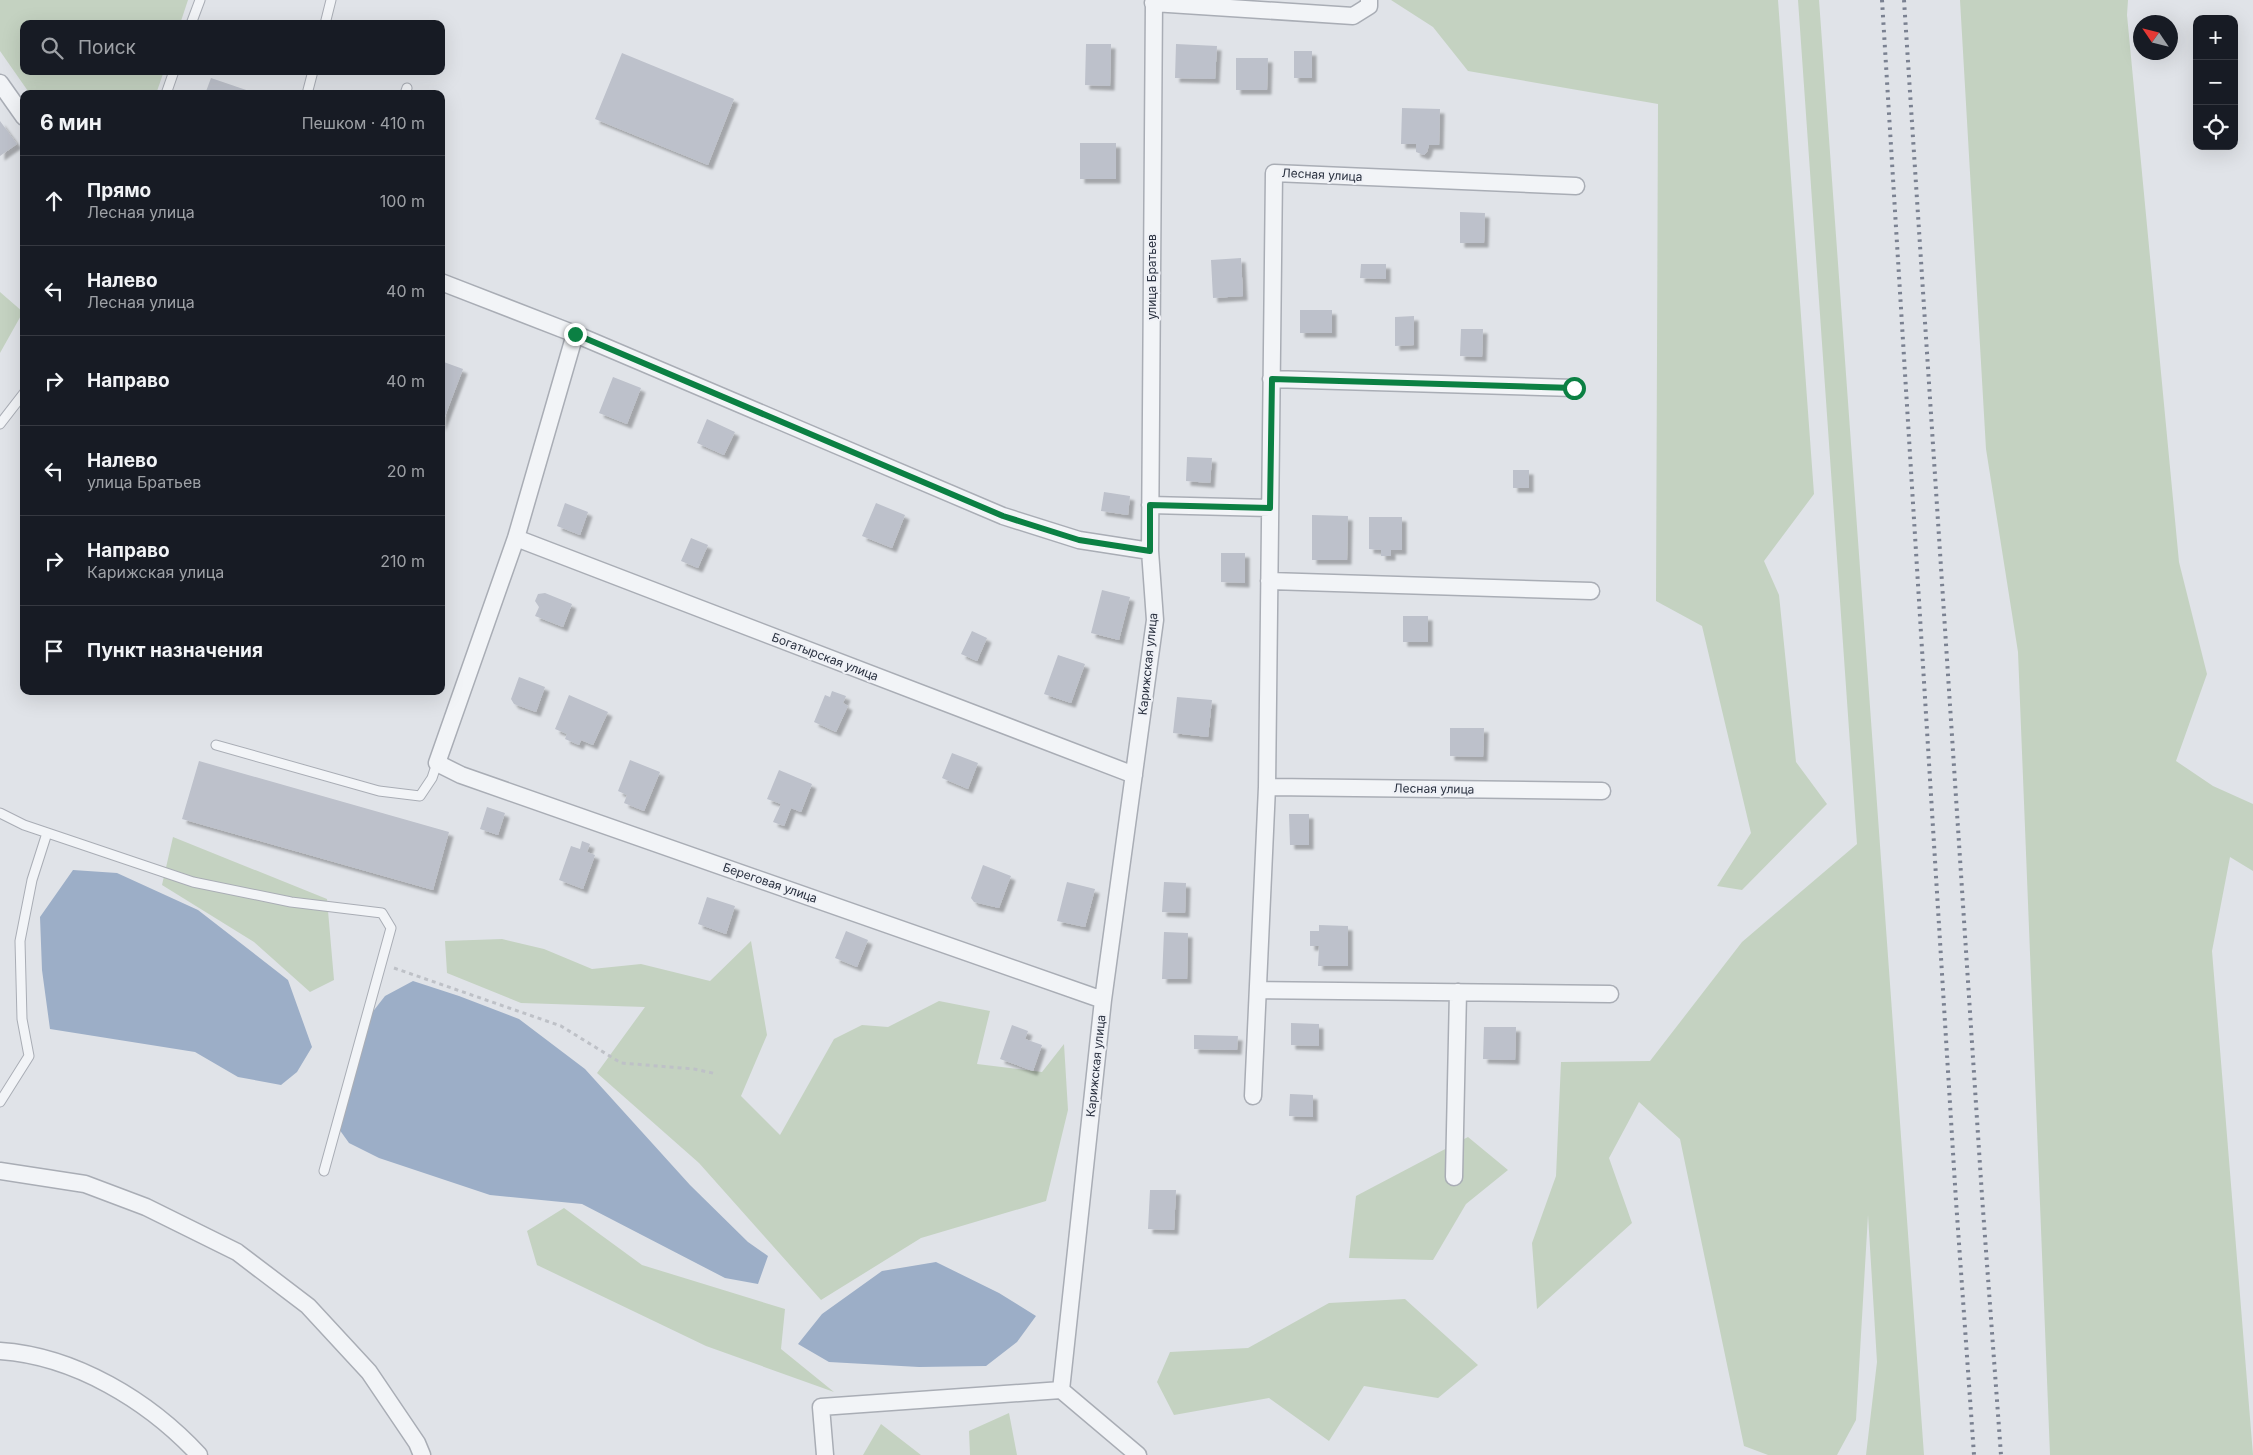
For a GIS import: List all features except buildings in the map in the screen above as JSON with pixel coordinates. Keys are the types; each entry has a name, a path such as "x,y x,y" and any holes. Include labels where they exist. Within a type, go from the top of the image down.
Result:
{"street":[{"name":"улица Братьев","path":"1150,551 1154,2 1353,16 1369,6 1369,0"},
{"path":"0,84 20,112"},
{"name":"Лесная улица","path":"1253,1096 1267,787 1274,172 1576,186"},
{"path":"445,284 575,334 1003,516 1079,540 1150,551"},
{"path":"437,763 516,538 575,334"},
{"path":"1272,379 1574,388"},
{"path":"1150,505 1270,508"},
{"name":"Богатырская улица","path":"516,538 1134,775"},
{"name":"Карижская улица","path":"1061,1390 1104,1000 1155,620 1150,551"},
{"path":"1269,581 1591,591"},
{"name":"Береговая улица","path":"437,763 461,775 1104,1000"},
{"name":"Лесная улица","path":"1267,787 1602,791"},
{"path":"1258,990 1610,994"},
{"path":"1454,1177 1458,992"},
{"path":"0,1171 85,1184 146,1206 237,1252 308,1306 363,1366 416,1443 422,1455"},
{"path":"0,1351 14,1352 76,1368 133,1398 186,1441 199,1455"},
{"path":"825,1455 821,1406 1061,1390 1138,1455"}],"lane":[{"path":"192,20 200,0"},
{"path":"326,20 331,0"},
{"path":"167,90 173,75"},
{"path":"308,90 312,75"},
{"path":"0,424 20,398"},
{"path":"216,745 379,791 420,796 432,778 437,763"},
{"path":"0,813 24,825 193,882 291,902 382,912 391,928 324,1171"},
{"path":"0,1102 29,1056 22,1019 20,941 32,880 47,833"}],"path":[{"path":"381,964 561,1026 621,1063 694,1069 718,1074"}],"green space":[{"path":"0,0 188,0 181,20 20,20 20,75 163,75 157,90 27,90 0,51"},
{"path":"1391,0 1778,0 1814,494 1764,561 1779,595 1796,762 1827,804 1742,890 1717,886 1751,833 1702,626 1656,601 1658,104 1468,71 1433,27"},
{"path":"1798,0 1819,0 1924,1455 1866,1455 1877,1362 1868,1215 1856,1420 1837,1455 1768,1455 1744,1446 1680,1139 1639,1102 1609,1158 1632,1223 1537,1309 1532,1243 1556,1176 1561,1062 1650,1061 1742,942 1857,844"},
{"path":"1960,0 2128,0 2127,15 2179,562 2207,674 2176,761 2213,786 2253,804 2253,871 2230,857 2212,951 2253,1455 2050,1455 2018,652 1986,449"},
{"path":"0,292 20,309 20,317 0,353"},
{"path":"173,837 327,899 334,980 310,992 254,942 162,885"},
{"path":"502,939 544,949 592,969 641,964 710,981 751,941 767,1035 741,1096 780,1135 834,1039 862,1025 888,1027 939,1001 990,1011 977,1064 1042,1072 1064,1044 1068,1110 1046,1201 921,1238 821,1300 699,1163 597,1073 645,1007 521,1003 447,973 445,941"},
{"path":"1468,1137 1508,1170 1466,1204 1433,1260 1349,1258 1356,1196"},
{"path":"564,1208 642,1265 785,1309 781,1349 834,1392 706,1346 537,1265 527,1231"},
{"path":"1405,1299 1478,1365 1438,1398 1364,1386 1329,1441 1269,1398 1174,1415 1157,1382 1170,1352 1248,1348 1329,1303"},
{"path":"1009,1413 1017,1455 970,1455 969,1431"},
{"path":"881,1424 921,1455 863,1455"}],"water":[{"path":"73,870 117,873 198,910 288,980 312,1047 297,1072 281,1085 238,1077 195,1052 50,1029 42,970 40,917"},
{"path":"413,981 519,1019 585,1069 690,1185 748,1242 768,1256 758,1284 725,1278 582,1204 490,1195 379,1158 349,1143 339,1129 364,1023 385,996"},
{"path":"936,1262 999,1293 1036,1316 1017,1342 986,1366 919,1367 829,1362 798,1344 822,1314 882,1271"}],"railway":[{"path":"1882,0 1956,1201 1974,1455"},
{"path":"1904,0 1982,1196 2001,1455"}],"route":[{"path":"575,334 1003,516 1079,540 1150,551 1150,505 1270,508 1272,379 1574,388"}]}
